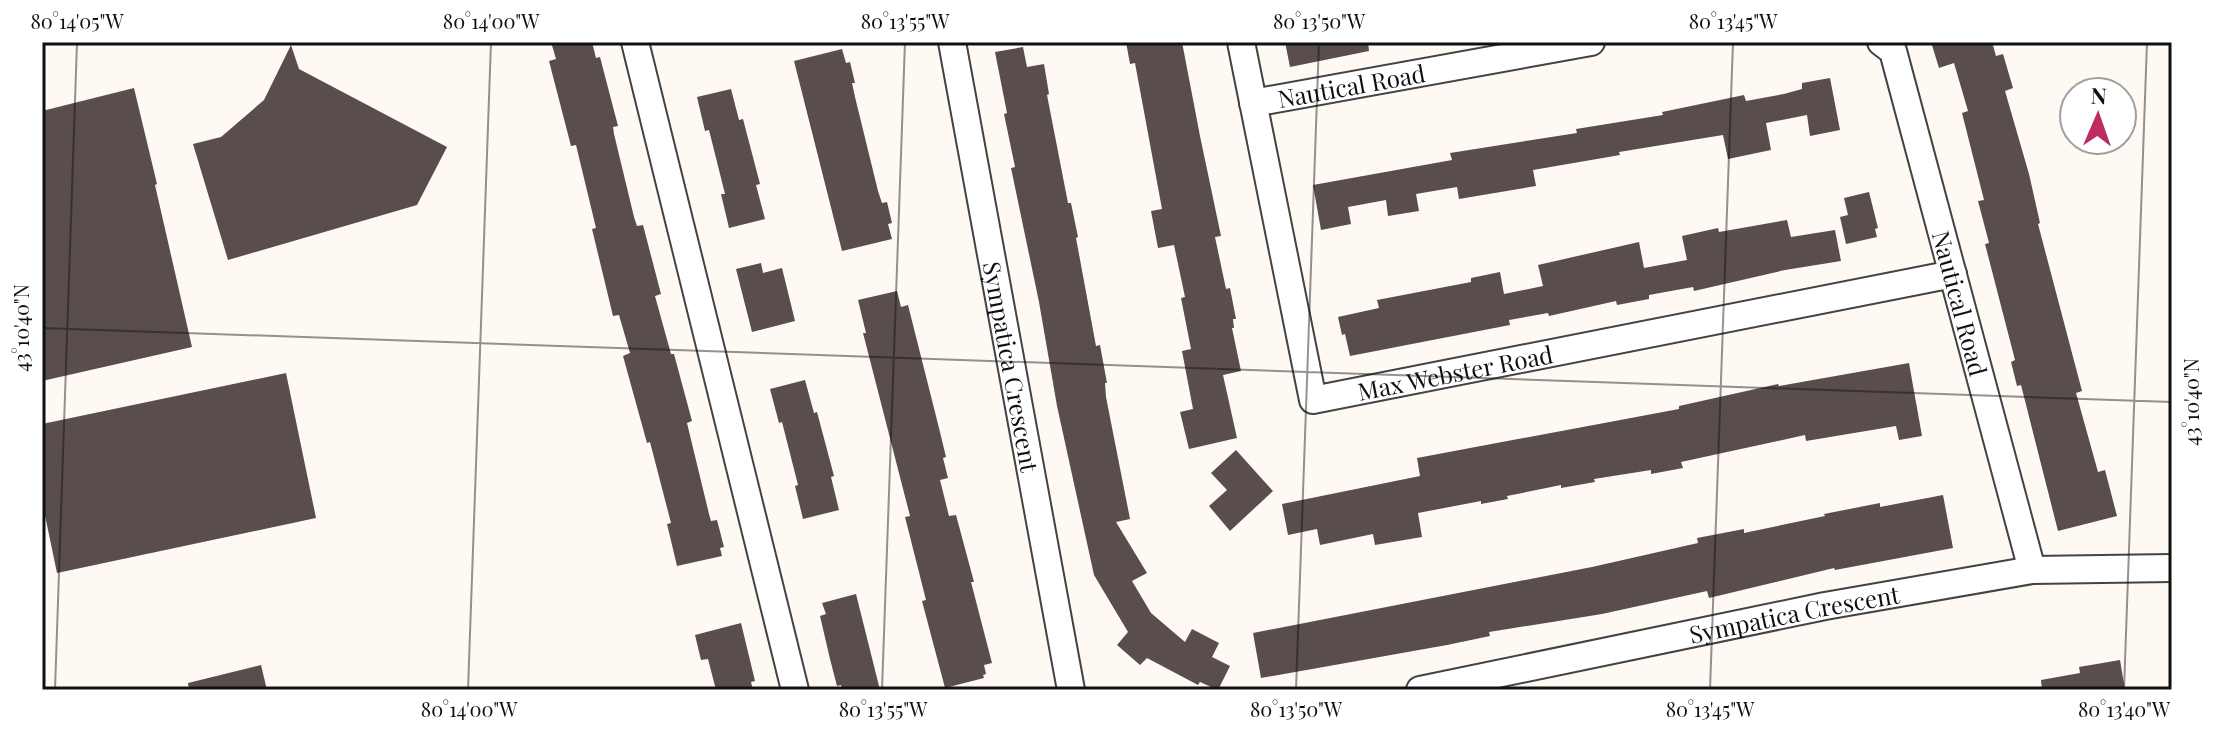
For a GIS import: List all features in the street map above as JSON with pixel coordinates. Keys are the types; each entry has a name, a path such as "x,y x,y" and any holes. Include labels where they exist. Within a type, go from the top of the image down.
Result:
{"street":[{"path":"635,42 795,690"},
{"name":"Sympatica Crescent","path":"952,42 1071,690"},
{"name":"Max Webster Road","path":"1241,42 1313,400 1953,274"},
{"name":"Nautical Road","path":"1253,103 1591,42"},
{"name":"Nautical Road","path":"1881,42 1893,51 2032,570"},
{"name":"Sympatica Crescent","path":"1420,690 1825,606 2032,570 2172,568"}],"building":[{"path":"551,42 592,42 596,58 600,57 618,126 613,127 614,134 634,217 637,226 643,225 661,294 655,296 692,421 687,423 711,521 717,520 724,547 720,548 722,556 677,566 667,524 671,523 623,356 630,353 619,315 613,316 576,145 571,146 549,61 556,59"},
{"path":"1126,42 1182,42 1221,236 1215,237 1236,319 1233,319 1232,328 1241,371 1223,375 1237,438 1189,449 1180,412 1193,409 1182,351 1191,349 1181,298 1185,297 1174,245 1158,248 1151,211 1162,209 1135,63 1130,64"},
{"path":"1285,42 1368,42 1369,51 1290,67"},
{"path":"1931,42 1992,42 1996,56 2003,54 2013,88 2005,91 2029,174 2038,224 2082,391 2076,393 2098,472 2105,470 2117,516 2058,531 2021,385 2017,386 2011,362 2015,360 1985,244 1989,243 1978,201 1984,200 1962,113 1968,111 1954,63 1939,68"},
{"path":"291,45 299,69 447,147 417,205 228,260 193,144 221,137 264,100"},
{"path":"1023,47 1027,67 1044,64 1047,95 1068,203 1071,203 1078,237 1096,346 1100,345 1107,383 1106,397 1130,519 1116,522 1147,573 1132,581 1151,613 1185,642 1192,629 1219,643 1212,657 1230,666 1218,690 1200,682 1198,685 1147,658 1140,665 1117,645 1128,632 1094,575 1057,406 1011,168 1015,167 995,52"},
{"path":"842,49 846,63 850,62 855,97 878,191 882,203 887,202 892,239 842,251 794,61"},
{"path":"1830,78 1840,130 1810,136 1807,115 1766,123 1771,150 1728,159 1723,135 1619,152 1620,155 1533,170 1536,186 1459,199 1457,187 1416,194 1419,211 1388,216 1386,200 1348,207 1351,224 1321,230 1313,185 1452,160 1450,153 1577,133 1576,129 1663,115 1662,112 1744,95 1746,101 1784,94 1802,89 1802,83"},
{"path":"134,88 192,347 42,381 42,111"},
{"path":"731,89 739,120 743,119 760,184 756,185 765,219 729,228 721,194 725,194 697,97"},
{"path":"1869,192 1878,228 1875,229 1877,237 1846,244 1840,217 1848,215 1844,198"},
{"path":"1787,220 1791,237 1835,230 1841,261 1694,291 1693,287 1649,295 1649,299 1617,305 1616,301 1549,316 1548,313 1509,320 1510,325 1350,356 1345,334 1342,335 1338,317 1379,308 1377,300 1471,282 1471,278 1500,272 1504,294 1543,286 1538,265 1639,242 1644,268 1687,260 1682,236 1718,228 1719,232"},
{"path":"761,263 763,273 782,268 795,321 752,332 736,269"},
{"path":"897,291 901,307 908,305 946,457 943,458 948,478 940,480 949,516 956,515 992,663 984,665 984,678 945,688 922,601 926,600 905,517 910,516 863,333 866,333 858,300"},
{"path":"1909,363 1922,436 1899,440 1896,426 1806,441 1805,435 1681,462 1683,468 1594,479 1595,482 1507,496 1508,499 1418,513 1422,537 1375,545 1373,534 1320,545 1317,529 1288,535 1282,504 1420,476 1417,458 1679,409 1679,406 1778,384"},
{"path":"286,373 316,518 57,573 42,501 42,424"},
{"path":"805,380 834,476 831,477 839,510 803,519 795,486 798,485 770,389"},
{"path":"1236,450 1273,491 1230,531 1209,506 1227,490 1211,473"},
{"path":"1943,495 1953,548 1834,568 1709,598 1707,591 1602,614 1489,632 1490,636 1447,645 1261,678 1253,633 1592,567 1698,543 1697,538 1744,529 1744,533 1880,503 1880,507"},
{"path":"856,594 880,690 842,690 841,685 837,686 830,659 820,616 826,614 822,603"},
{"path":"741,623 755,681 751,682 753,690 716,690 708,659 701,660 695,635"},
{"path":"2120,660 2125,690 2042,690 2041,680 2080,673 2079,667"},
{"path":"261,665 267,690 189,690 188,683"}]}
